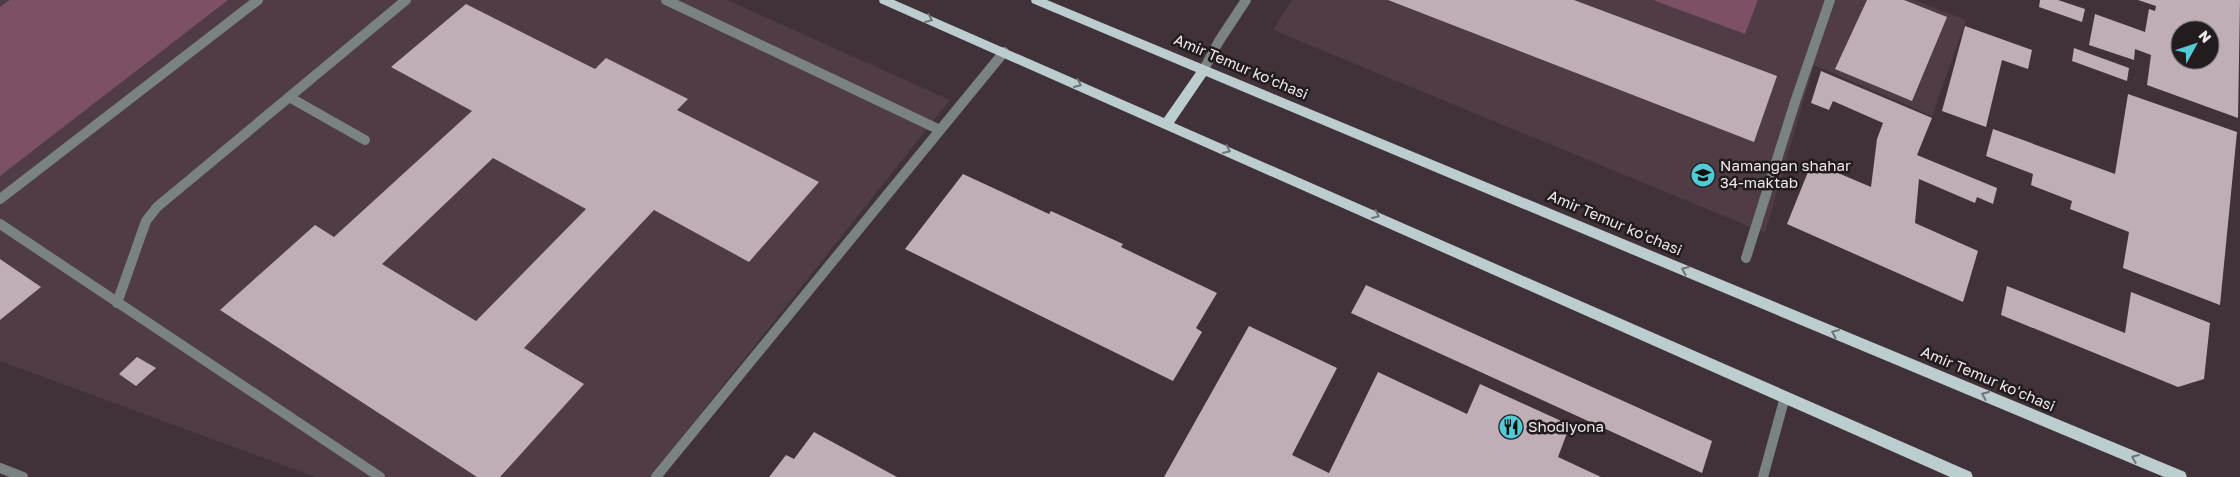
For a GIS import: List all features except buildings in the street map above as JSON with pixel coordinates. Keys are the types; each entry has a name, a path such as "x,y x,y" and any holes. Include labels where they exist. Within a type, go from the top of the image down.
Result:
{"main road":[{"path":"884,0 1167,123 1966,477"},
{"name":"Amir Temur koʻchasi","path":"1036,0 1204,68 2180,477"},
{"path":"1167,123 1204,68"}],"street":[{"path":"0,200 258,0"},
{"path":"117,302 146,220 157,207 406,0"},
{"path":"666,0 940,130"},
{"path":"1204,68 1246,0"},
{"path":"1746,258 1795,102 1830,0"},
{"path":"656,477 1004,52"},
{"path":"289,97 365,140"},
{"path":"0,224 380,477"},
{"path":"1763,477 1785,397"},
{"path":"0,468 23,477"}],"shaded area":[{"path":"0,0 727,0 950,100 650,477 315,477 0,361"},
{"path":"10,0 228,0 0,176 0,7"},
{"name":"Namangan shahar 34-maktab","path":"1292,0 1914,0 1966,20 1932,116 1814,65 1765,233 1273,30"},
{"path":"1653,0 1758,0 1745,34"}],"place":[{"name":"Namangan shahar 34-maktab","path":"1703,175"},
{"name":"Shodiyona","path":"1511,427"}]}
